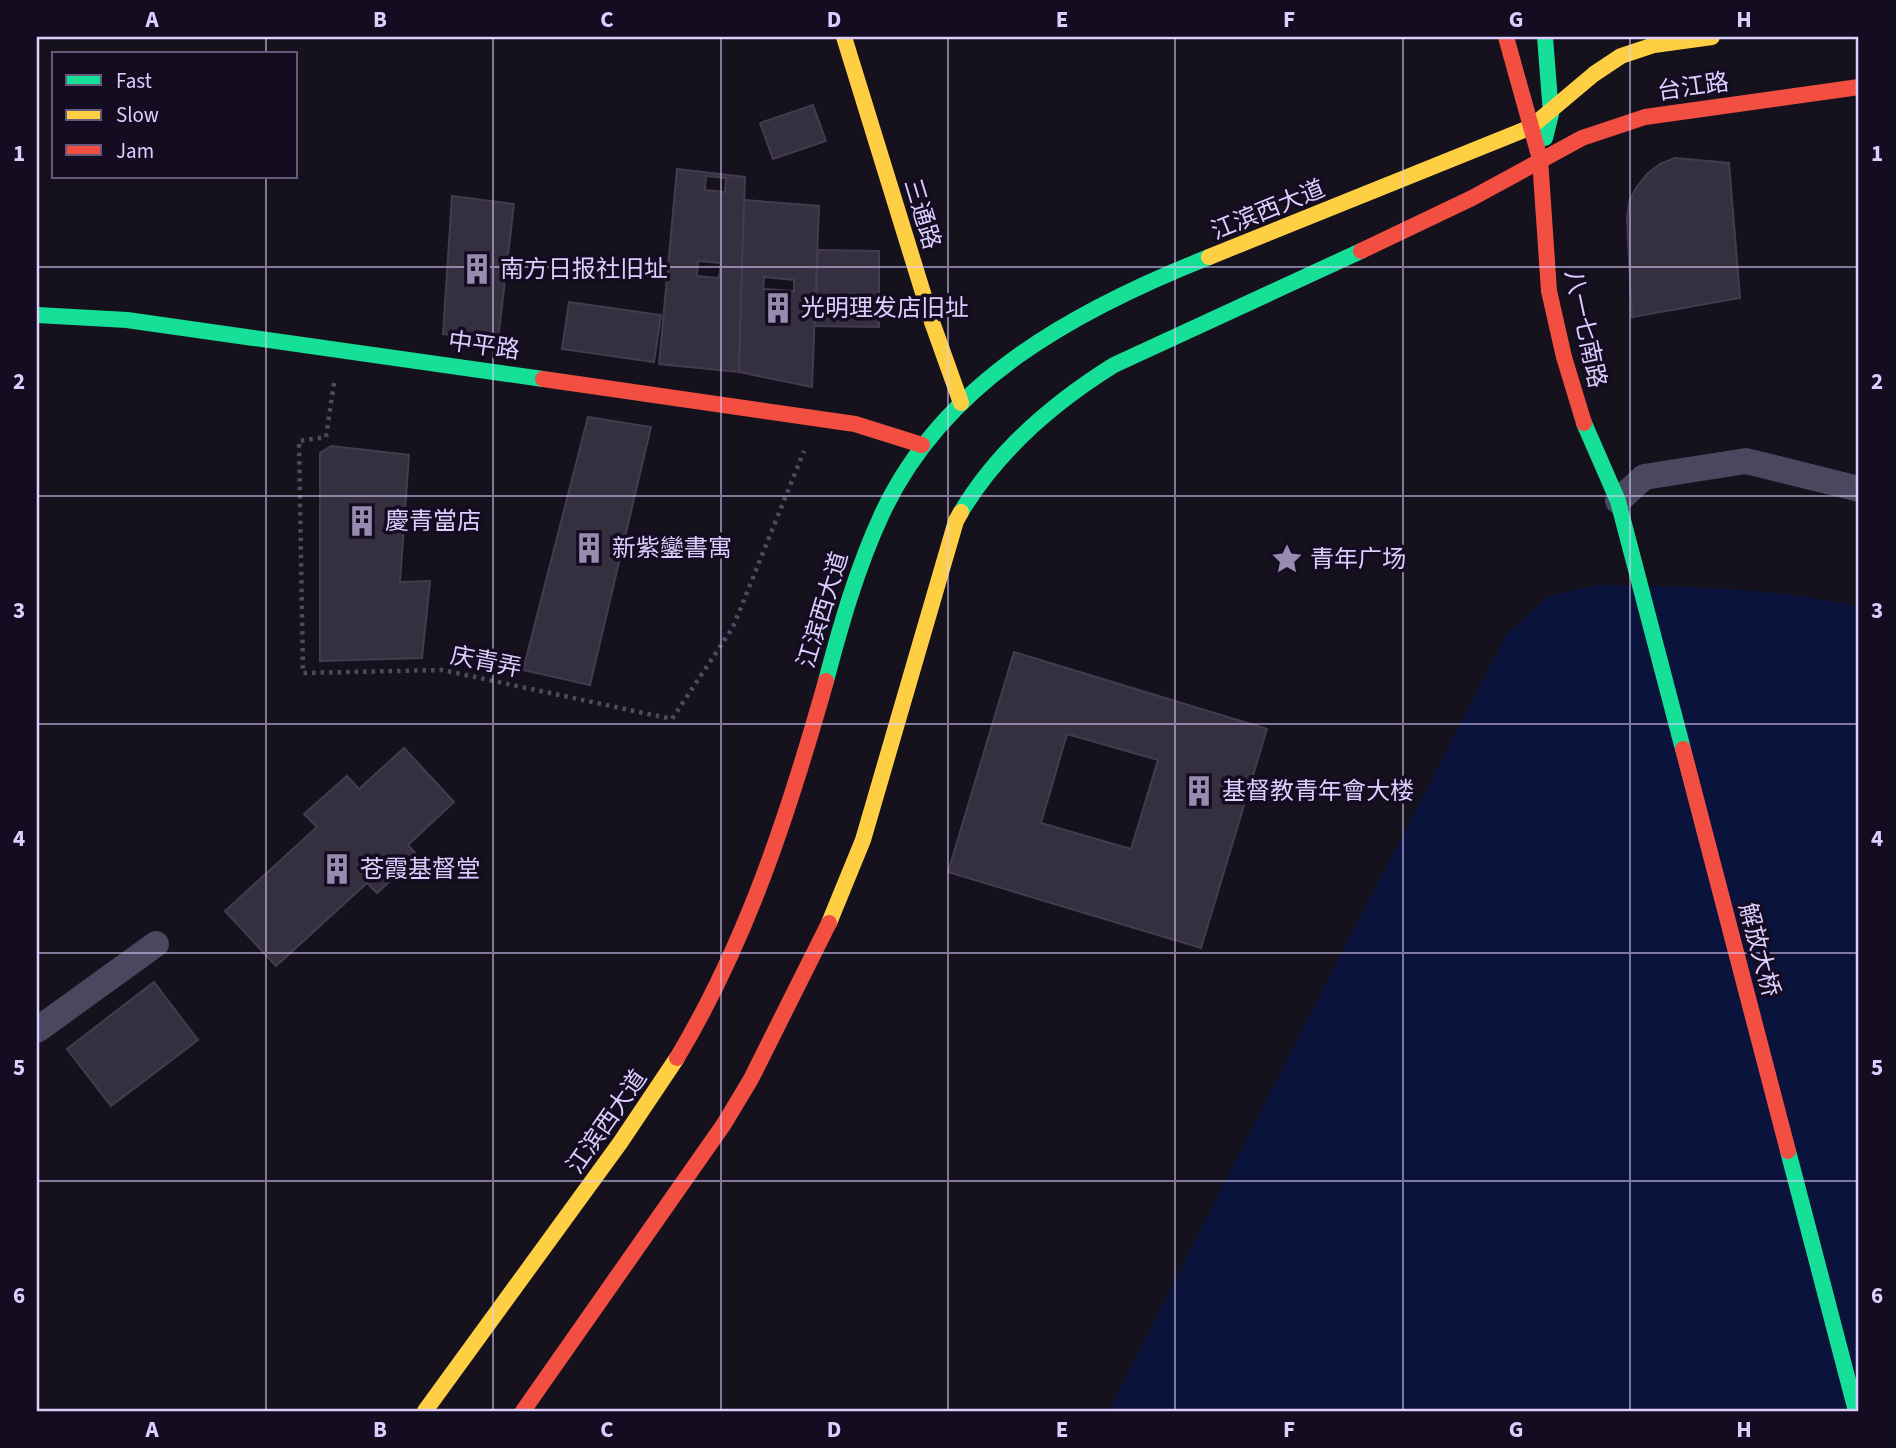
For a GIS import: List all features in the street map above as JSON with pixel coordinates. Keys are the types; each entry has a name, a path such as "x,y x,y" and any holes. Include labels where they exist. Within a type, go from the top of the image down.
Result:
{"main road":[{"name":"三通路","path":"844,37 932,322 961,403"},
{"name":"八一七南路","path":"1506,37 1539,159 1549,291 1564,357 1586,431 1618,501"},
{"name":"八一七南路","path":"1539,159 1551,114 1545,37"},
{"name":"台江路","path":"1551,114 1580,86 1608,65 1636,50 1712,37"},
{"name":"台江路","path":"1539,159 1582,138 1645,117 1859,86"},
{"name":"江滨西大道","path":"425,1411 648,1105 706,1011 750,915 767,868 861,559 902,473 922,445 961,403 1039,339 1092,308 1183,268 1531,127 1551,114"},
{"path":"523,1411 740,1100 832,917 860,850 875,805 956,521 969,497 986,475 1067,395 1114,365 1431,219 1539,159"},
{"name":"中平路","path":"37,315 127,320 340,348 818,418 855,425 922,445"},
{"name":"解放大桥","path":"1618,501 1856,1411"}],"street":[{"path":"1618,501 1644,477 1746,461 1859,489"},
{"path":"37,1030 156,944"}],"path":[{"name":"庆青弄","path":"340,348 326,437 299,440 303,673 442,670 672,719 733,627 818,418"}],"shaded area":[{"path":"1598,585 1762,592 1859,607 1859,1411 1109,1411 1507,634 1549,596"}],"building":[{"path":"813,105 826,141 773,159 760,123"},
{"path":"1675,158 1729,163 1740,298 1632,317 1627,219 1629,202 1647,174 1660,164"},
{"path":"677,169 745,177 739,372 659,364","holes":["706,176 726,178 725,192 705,190","698,261 721,263 719,278 697,276"]},
{"name":"南方日报社旧址","path":"452,196 514,204 498,340 443,334"},
{"name":"光明理发店旧址","path":"744,200 819,206 812,387 739,372","holes":["764,277 794,280 794,291 763,289"]},
{"path":"818,250 879,251 879,327 815,326"},
{"path":"569,302 661,315 654,362 562,349"},
{"name":"新紫鑾書寓","path":"588,417 651,427 590,685 523,670"},
{"name":"慶青當店","path":"331,446 409,455 400,582 430,581 422,658 320,661 320,453"},
{"name":"基督教青年會大楼","path":"1014,652 1267,729 1201,948 948,872","holes":["1067,734 1158,760 1131,849 1041,823"]},
{"name":"苍霞基督堂","path":"404,748 454,802 408,845 418,856 377,893 367,883 276,966 225,911 317,827 304,814 347,776 359,789"},
{"path":"154,982 198,1040 111,1106 67,1049"}],"traffic: fast":[{"path":"1545,37 1551,114 1545,138"},
{"path":"961,512 992,468 1010,448 1049,412 1091,380 1114,365 1361,251"},
{"path":"826,681 850,596 882,514 908,467 941,425 978,388 1020,355 1064,326 1111,300 1209,257"},
{"path":"37,315 127,320 543,379"},
{"path":"1584,423 1618,501 1683,749"},
{"path":"1788,1151 1856,1411"}],"traffic: slow":[{"path":"844,37 932,322 961,403"},
{"path":"1209,257 1531,127 1594,74 1621,56 1654,45 1712,37"},
{"path":"829,923 863,840 956,521 961,512"},
{"path":"425,1411 620,1143 677,1058"}],"traffic: jam":[{"path":"1506,37 1540,159 1549,291 1564,357 1584,423"},
{"path":"1361,251 1472,198 1582,138 1645,117 1859,87"},
{"path":"543,379 855,424 922,445"},
{"path":"677,1058 725,968 764,875 797,779 826,681"},
{"path":"1683,749 1788,1151"},
{"path":"523,1411 724,1124 751,1079 829,923"}],"place":[{"name":"南方日报社旧址","path":"477,269"},
{"name":"光明理发店旧址","path":"778,308"},
{"name":"慶青當店","path":"362,521"},
{"name":"新紫鑾書寓","path":"589,548"},
{"name":"青年广场","path":"1287,559"},
{"name":"基督教青年會大楼","path":"1199,791"},
{"name":"苍霞基督堂","path":"337,869"}]}
